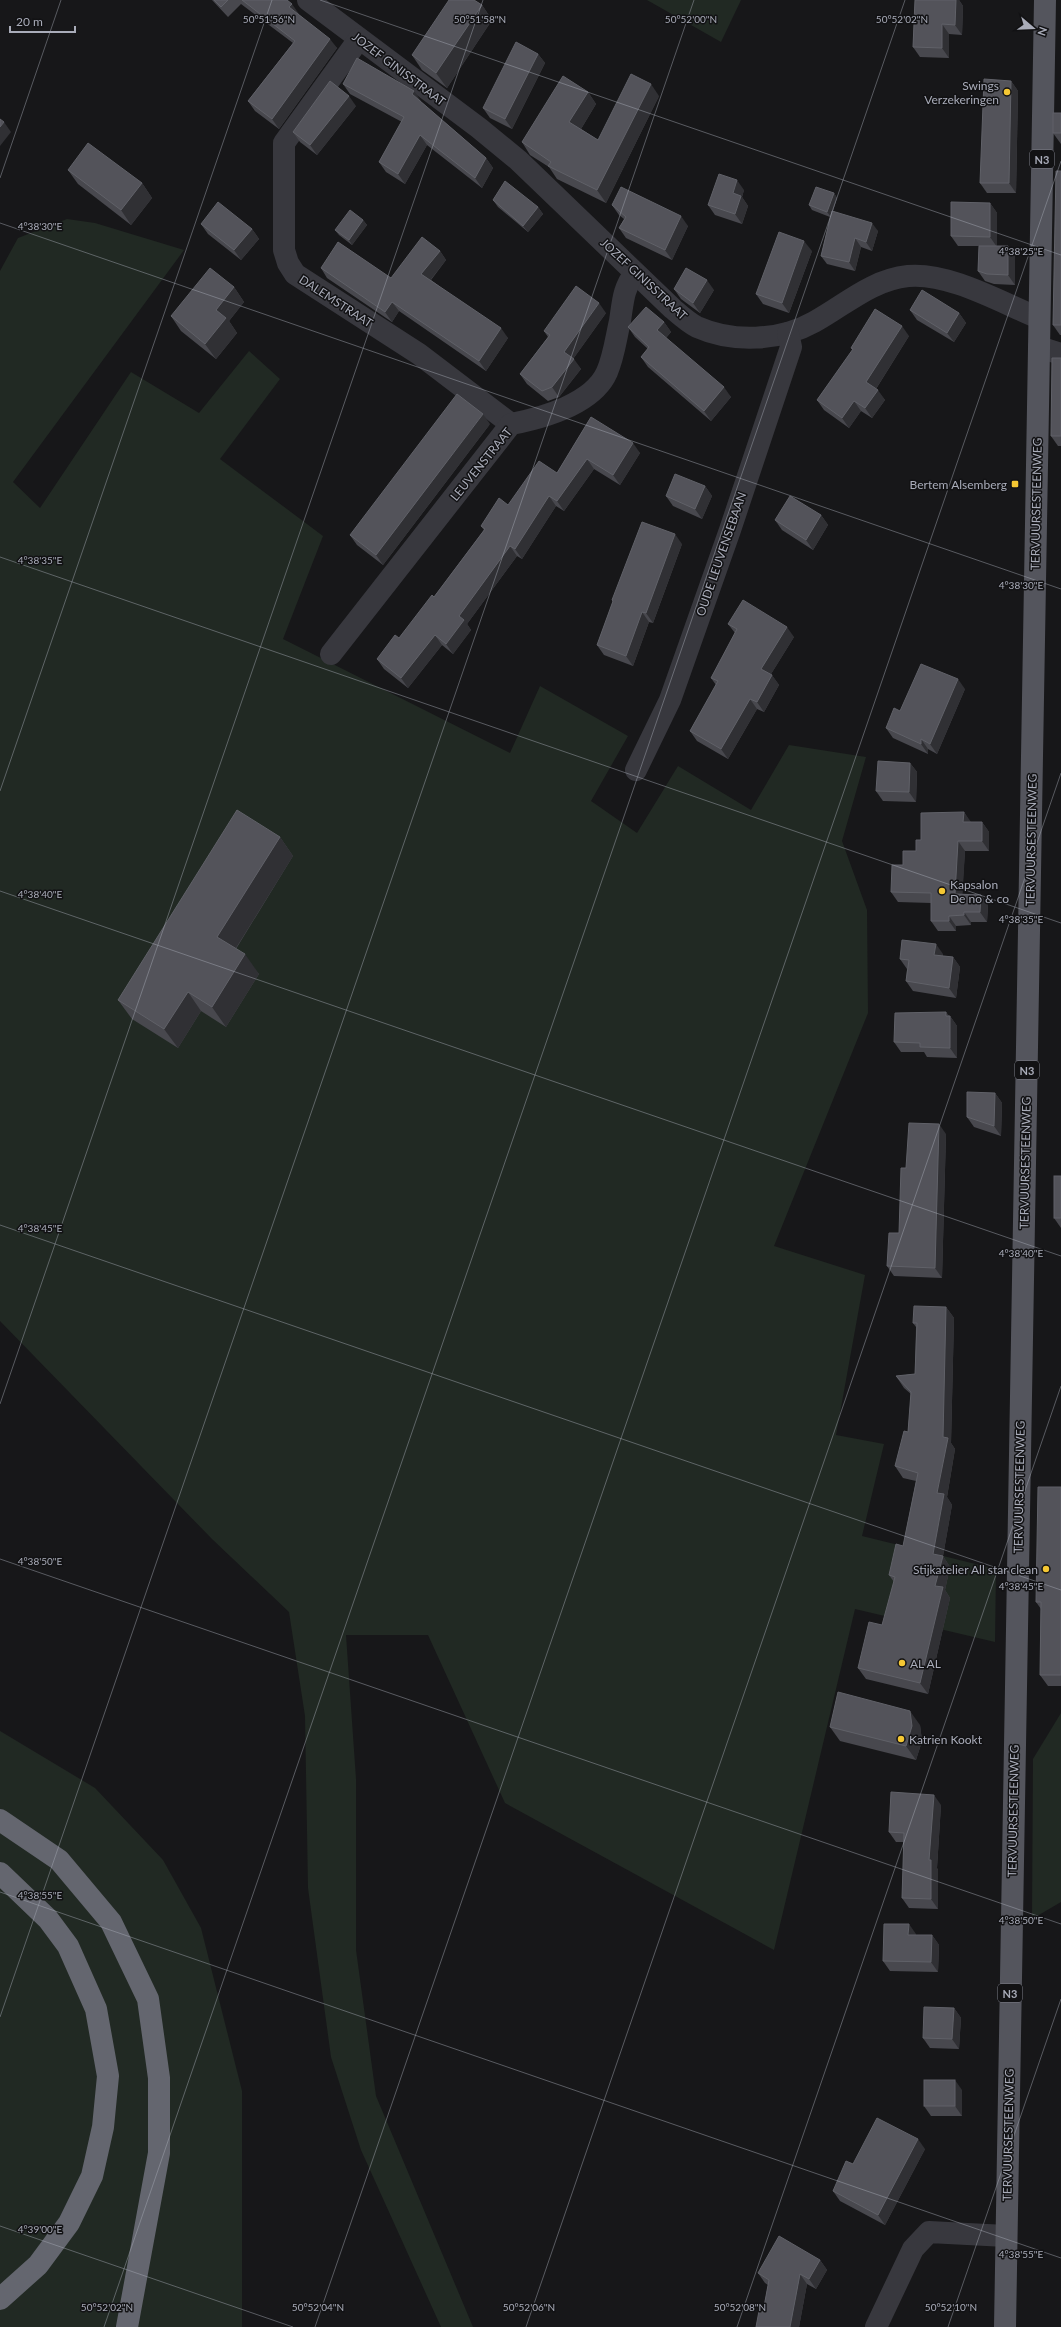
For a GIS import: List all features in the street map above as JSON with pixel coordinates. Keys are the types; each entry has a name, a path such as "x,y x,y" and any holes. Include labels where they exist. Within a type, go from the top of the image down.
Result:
{"highway":[{"path":"0,1820 59,1860 106,1916 148,1999 159,2078 159,2153 127,2327"},
{"path":"0,1873 48,1919 68,1946 96,2009 108,2076 103,2127 92,2176 86,2189 69,2223 38,2265 0,2298"}],"main road":[{"name":"TERVUURSESTEENWEG","path":"1005,2327 1045,0"}],"street":[{"name":"JOZEF GINISSTRAAT","path":"308,0 479,128 518,160 673,309 696,326 715,333 734,337 761,337 788,333 813,323 870,286 893,278 910,276 932,276 959,285 1040,318"},
{"name":"DALEMSTRAAT","path":"359,39 284,143 284,250 288,263 296,274 419,354 511,424"},
{"name":"LEUVENSTRAAT","path":"331,654 511,424 536,419 564,408 591,393 607,373 614,351 626,284 636,273"},
{"name":"OUDE LEUVENSEBAAN","path":"636,770 670,700 730,530 790,346 788,333"},
{"path":"1039,347 1061,354"},
{"path":"876,2327 913,2249 929,2232 1006,2236"}],"shaded area":[{"path":"647,0 741,0 721,42"},
{"path":"67,219 95,223 184,250 13,482 40,508 131,372 199,413 249,351 280,379 220,459 323,536 283,639 510,753 540,686 628,736 591,801 637,833 678,766 751,810 789,745 866,757 842,841 867,910 868,1013 774,1246 865,1275 836,1435 884,1444 862,1536 996,1569 995,1642 855,1609 774,1950 505,1803 428,1635 346,1635 356,1779 356,1950 376,2096 473,2327 441,2327 361,2150 331,2057 308,1888 305,1716 289,1612 212,1539 0,1321 0,271 18,238"},
{"path":"1061,1713 1061,1902 1032,1919 1033,1759"},
{"path":"0,1731 95,1788 163,1860 201,1928 242,2091 242,2327 0,2327"}],"building":[{"path":"214,0 228,0 221,7"},
{"path":"242,0 287,0 292,4 289,7 330,39 272,119 248,101 295,41"},
{"path":"449,0 474,0 482,5 436,73 412,55"},
{"path":"915,0 956,0 955,25 942,24 942,48 913,47"},
{"path":"516,42 538,54 505,119 483,108"},
{"path":"357,58 414,91 412,94 486,158 475,178 420,135 398,174 379,162 404,117 343,84"},
{"path":"631,74 651,84 597,190 548,166 551,162 522,142 563,76 588,92 569,122 598,140"},
{"path":"984,79 1011,81 1009,183 980,183"},
{"path":"330,81 349,96 310,145 293,132"},
{"path":"1053,113 1061,113 1061,133 1053,133"},
{"path":"0,119 4,122 0,127"},
{"path":"88,143 142,183 121,210 68,170"},
{"path":"1056,171 1061,171 1061,325 1053,325"},
{"path":"719,174 737,180 733,193 741,196 735,214 708,205"},
{"path":"505,181 538,207 523,226 493,200"},
{"path":"621,187 681,216 665,250 619,228 626,217 612,205"},
{"path":"816,187 834,193 827,212 809,205"},
{"path":"218,202 252,229 234,250 201,224"},
{"path":"951,202 990,203 990,237 951,236"},
{"path":"350,210 363,220 349,240 335,230"},
{"path":"832,211 872,223 866,242 855,238 849,262 821,256"},
{"path":"779,232 804,241 782,303 756,294"},
{"path":"422,237 440,251 421,274 501,328 479,361 392,302 385,312 321,268 338,242 391,278"},
{"path":"979,246 1008,246 1008,275 987,274 978,271"},
{"path":"210,268 234,287 216,310 226,318 205,344 171,316"},
{"path":"686,268 707,280 693,303 674,289"},
{"path":"576,286 599,303 564,352 574,359 552,387 542,391 520,374 550,335 544,331"},
{"path":"922,290 959,313 947,333 910,310"},
{"path":"646,307 664,322 657,330 724,387 704,411 641,357 649,347 628,327"},
{"path":"875,309 902,326 866,382 878,390 865,408 854,401 842,418 817,400 853,349 851,348"},
{"path":"1052,358 1061,358 1061,436 1051,436"},
{"path":"457,394 483,414 376,555 350,535"},
{"path":"591,417 633,443 613,475 587,459 557,501 549,496 515,549 510,546 459,616 464,620 446,644 435,635 401,678 377,659 395,635 399,638 432,595 434,597 485,529 481,526 499,498 508,505 539,461 557,473"},
{"path":"675,474 705,486 695,509 666,496"},
{"path":"790,496 821,515 806,540 775,520"},
{"path":"642,522 675,534 646,613 642,612 626,656 597,645 613,601 612,600"},
{"path":"743,600 787,627 761,669 772,675 757,702 750,699 721,749 690,731 718,681 711,678 737,629 728,624"},
{"path":"921,664 958,679 930,744 921,739 921,744 886,728 894,708 900,711"},
{"path":"878,761 910,763 909,792 876,791"},
{"path":"237,810 280,837 217,937 245,954 212,1007 188,992 164,1029 118,1000"},
{"path":"964,812 963,822 982,822 982,841 958,841 955,894 981,895 980,912 964,912 964,915 949,916 949,921 931,921 931,893 891,892 892,865 903,865 903,851 916,851 916,840 921,840 921,813"},
{"path":"902,940 936,944 934,955 953,957 949,988 906,981 909,960 900,959"},
{"path":"946,1012 946,1016 950,1016 950,1048 920,1047 920,1043 894,1042 895,1013"},
{"path":"967,1092 995,1093 994,1126 967,1117"},
{"path":"909,1123 939,1124 935,1268 887,1266 889,1233 899,1233 901,1168 906,1168"},
{"path":"1054,1176 1061,1176 1061,1218 1054,1218"},
{"path":"914,1306 946,1307 943,1437 948,1438 937,1493 944,1494 933,1554 943,1556 935,1586 943,1587 920,1683 858,1668 869,1622 882,1625 895,1577 889,1575 896,1544 903,1546 918,1473 895,1466 904,1431 908,1432 911,1392 896,1376 915,1374 917,1323 913,1323"},
{"path":"1038,1487 1061,1487 1061,1675 1040,1675 1041,1602 1036,1602"},
{"path":"838,1692 910,1711 912,1726 906,1746 830,1727"},
{"path":"891,1792 934,1795 929,1860 931,1860 931,1899 902,1898 904,1833 889,1832"},
{"path":"884,1924 909,1924 908,1935 932,1935 931,1962 883,1961"},
{"path":"924,2007 954,2008 952,2039 923,2038"},
{"path":"924,2080 955,2080 955,2106 924,2106"},
{"path":"877,2118 918,2139 878,2215 833,2191 846,2161 853,2164"},
{"path":"779,2236 820,2260 809,2279 800,2274 790,2327 756,2327 759,2311 763,2312 769,2280 758,2273"}],"place":[{"name":"Swings Verzekeringen","path":"1007,92"},
{"name":"Bertem Alsemberg","path":"1015,484"},
{"name":"Kapsalon De no & co","path":"942,891"},
{"name":"Stijkatelier All star clean","path":"1046,1569"},
{"name":"AL AL","path":"902,1663"},
{"name":"Katrien Kookt","path":"901,1739"}]}
